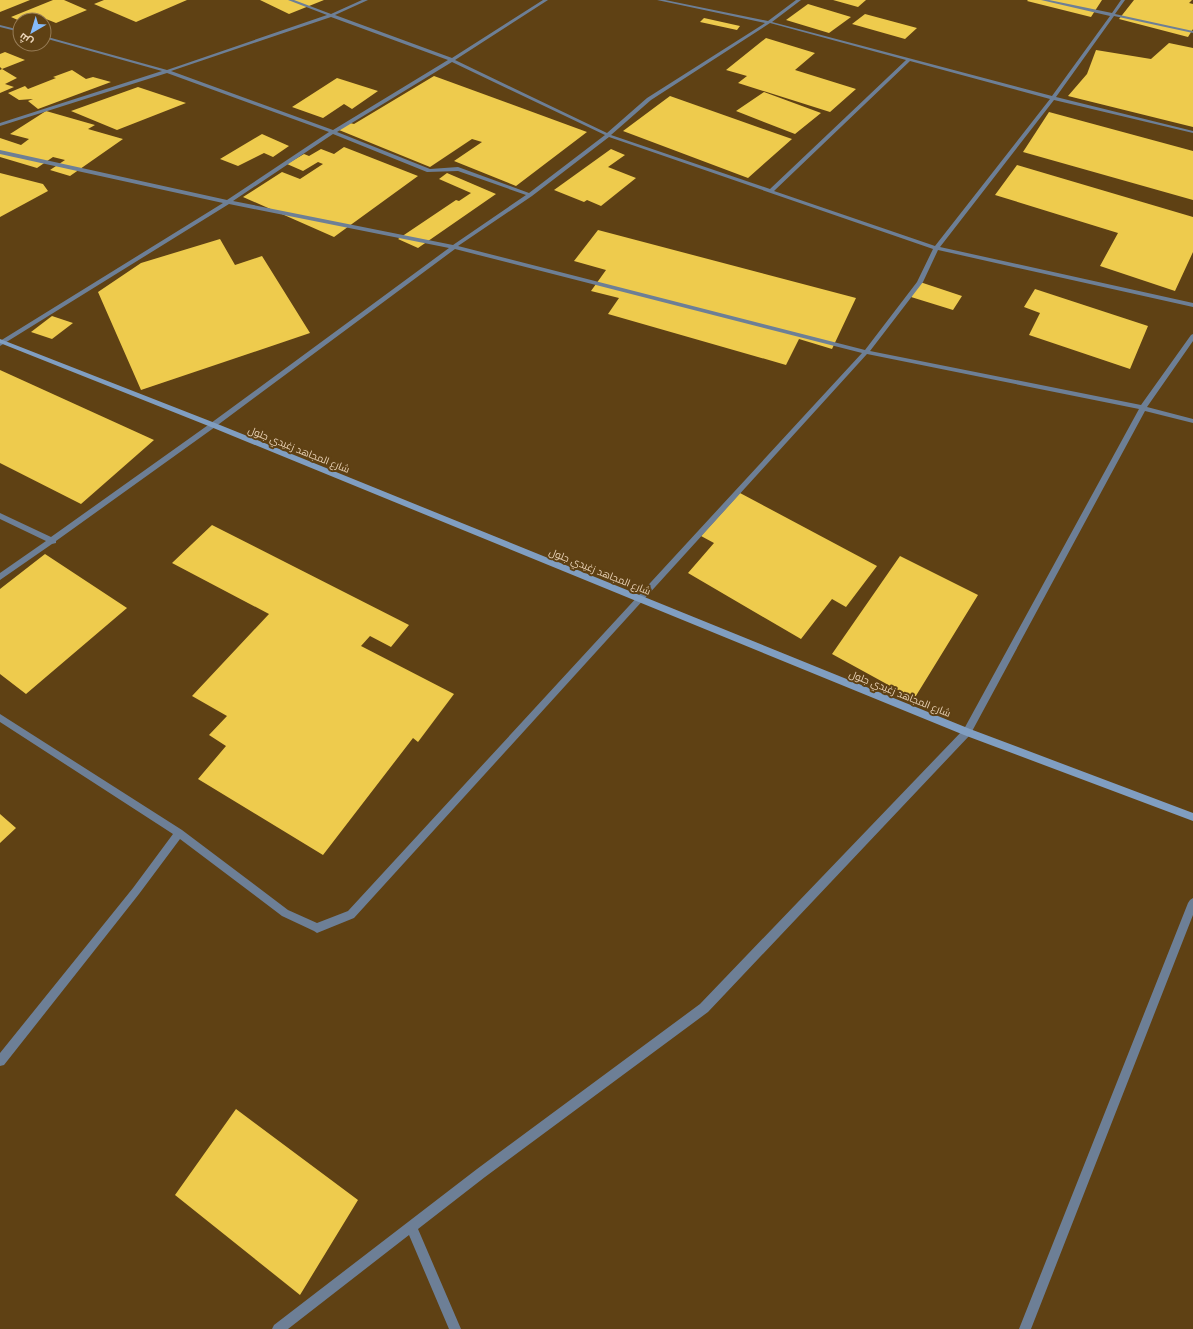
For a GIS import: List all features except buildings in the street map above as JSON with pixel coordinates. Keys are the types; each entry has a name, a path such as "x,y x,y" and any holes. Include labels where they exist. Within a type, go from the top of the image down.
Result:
{"street":[{"path":"290,0 452,60 608,135 936,248 1193,305"},
{"path":"0,125 167,71 331,15 366,0"},
{"path":"1,342 228,202 333,132 452,60 546,0"},
{"path":"659,0 769,22 1053,98 1193,132"},
{"path":"0,577 53,541 213,425 454,247 530,195 608,135 649,99 769,22 799,0"},
{"path":"1043,0 1193,32"},
{"path":"0,718 179,832 284,913 317,928 351,915 866,352 920,282 936,248 1053,98 1123,0"},
{"path":"0,26 12,29"},
{"path":"52,39 167,71 333,132 429,171 458,168 530,195"},
{"path":"771,191 908,60"},
{"path":"0,152 228,202 454,247 866,352 1143,408 1193,421"},
{"path":"278,1329 411,1227 704,1008 967,732 1143,408 1193,336"},
{"name":"شارع المجاهد زغيدي جلول","path":"1,342 213,425 967,732 1193,817"},
{"path":"0,516 53,541"},
{"path":"0,1060 136,891 179,832"},
{"path":"1025,1329 1193,903"},
{"path":"411,1227 455,1329"}]}
